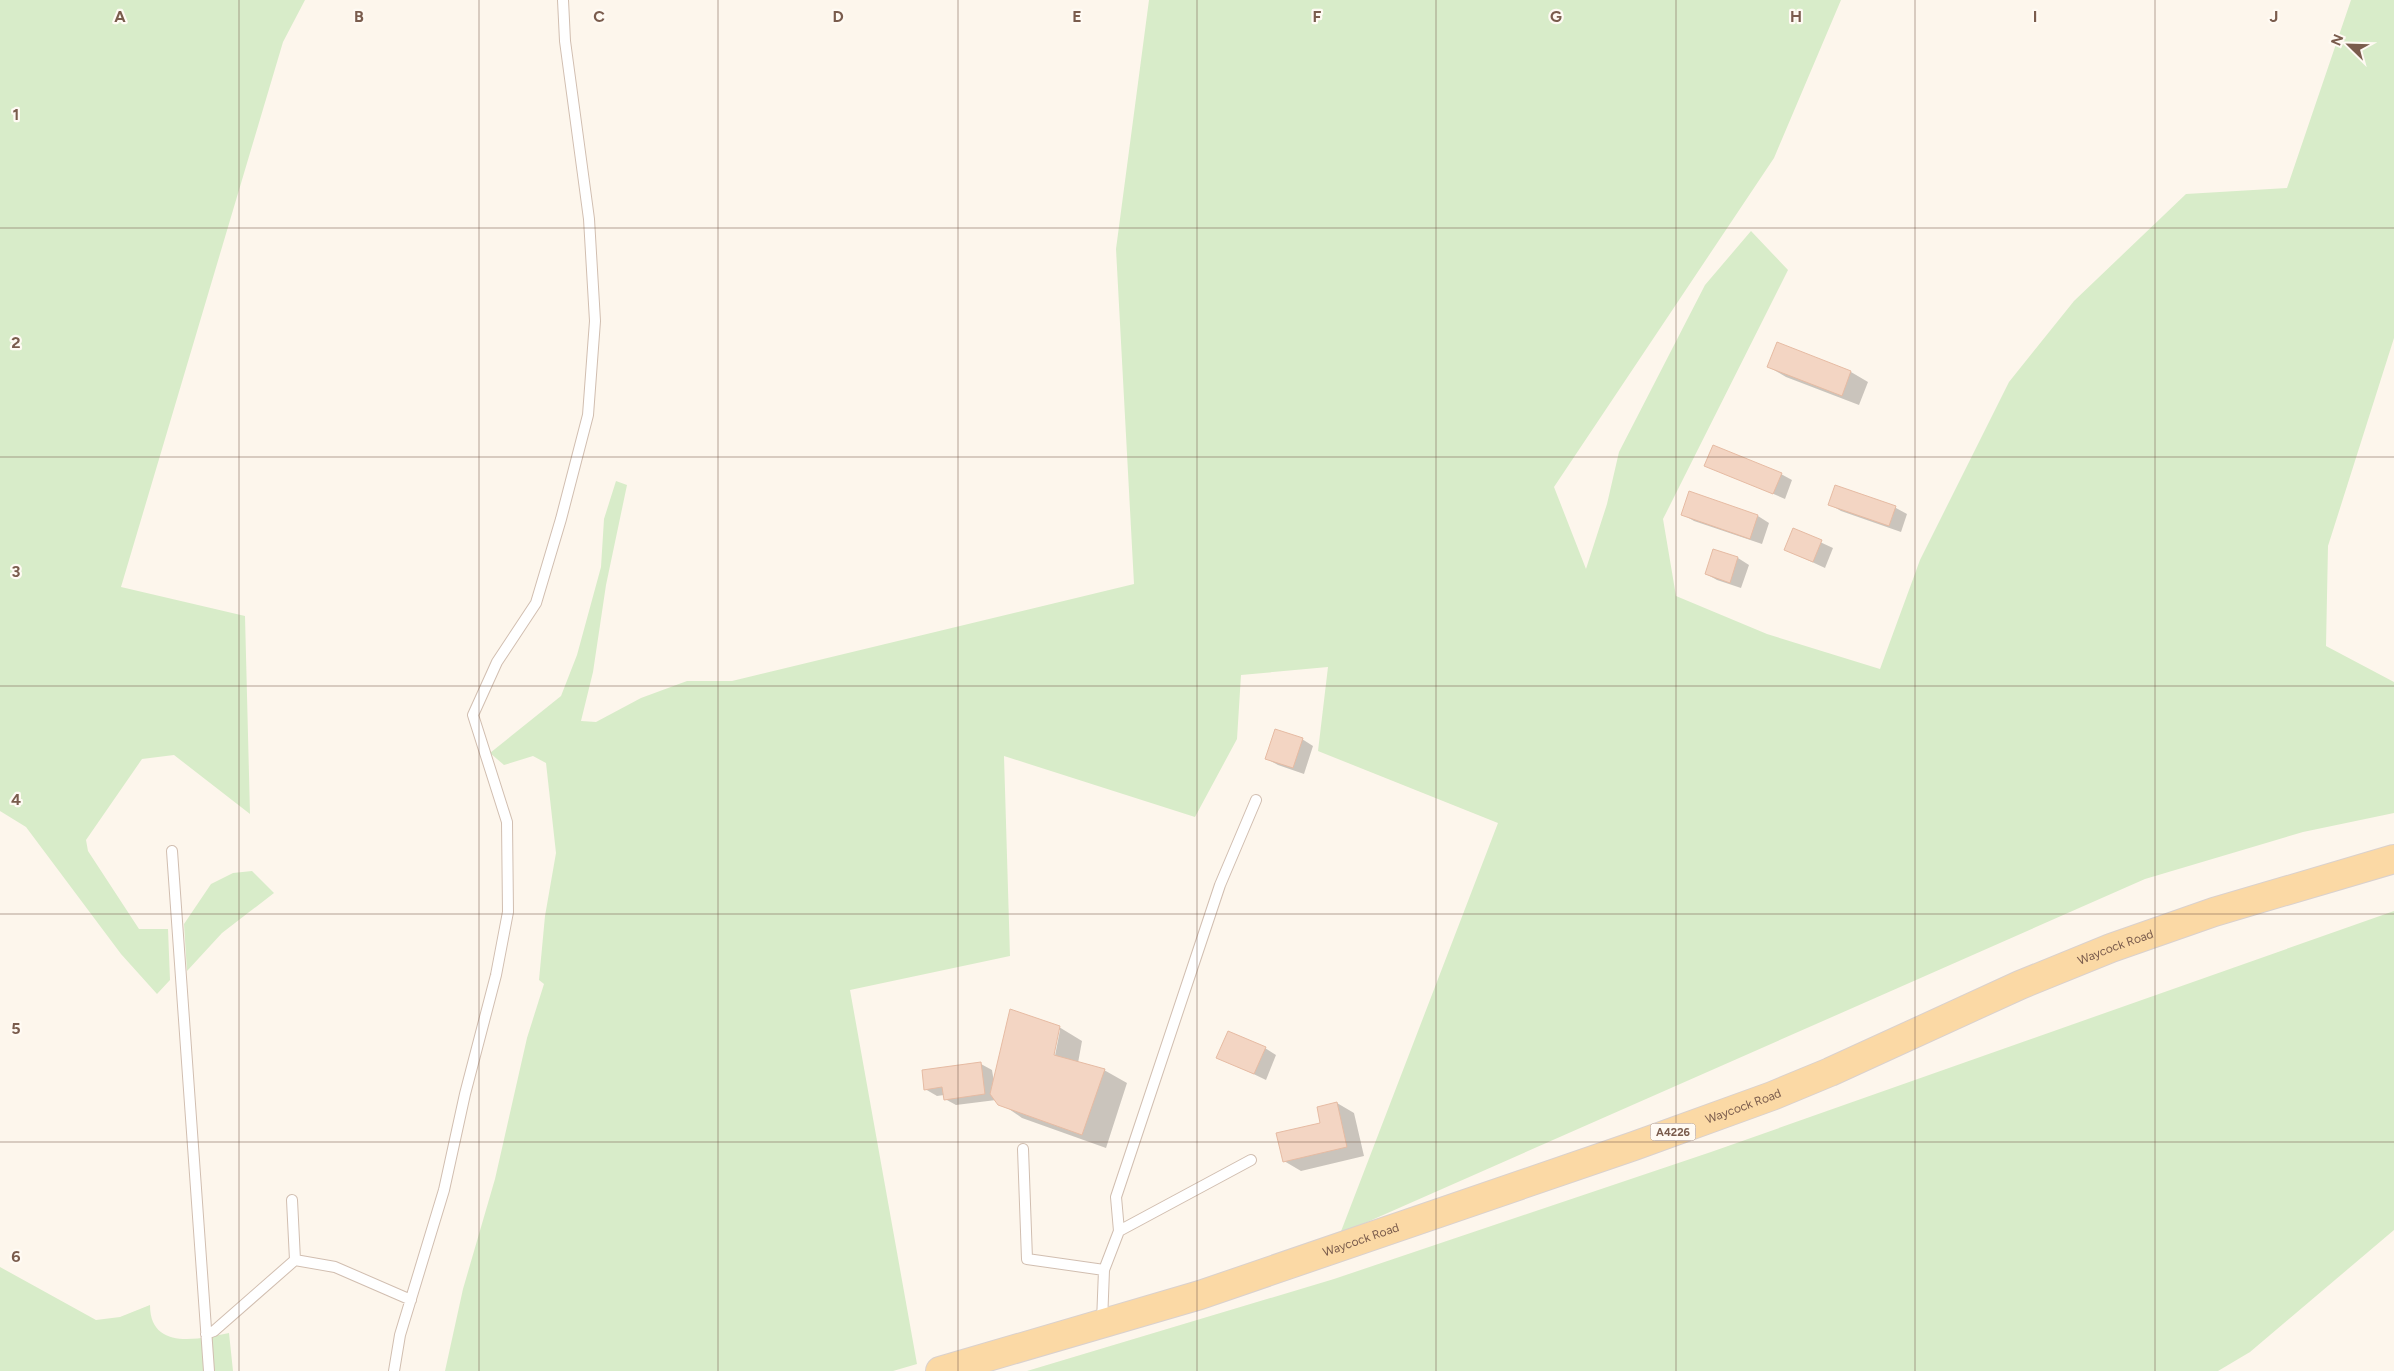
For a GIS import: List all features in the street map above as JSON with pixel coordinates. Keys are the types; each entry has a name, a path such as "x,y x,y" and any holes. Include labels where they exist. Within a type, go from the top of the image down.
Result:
{"main road":[{"name":"Waycock Road","path":"940,1371 1102,1325 1287,1267 1754,1103 1830,1072 2020,985 2160,930 2394,859"}],"lane":[{"path":"394,1371 400,1334 444,1190 465,1094 496,975 508,912 507,822 473,715 497,662 536,603 562,520 588,415 594,321 589,219 568,70 563,0"},
{"path":"1102,1325 1104,1270 1119,1231 1116,1197 1220,886 1256,800"},
{"path":"172,852 209,1371"},
{"path":"1023,1149 1027,1259 1104,1270"},
{"path":"1119,1231 1251,1160"},
{"path":"292,1200 295,1260"},
{"path":"295,1260 335,1267 411,1300"},
{"path":"206,1334 214,1331 295,1260"}],"green space":[{"path":"0,0 305,0 283,42 121,587 245,616 250,814 174,755 142,759 86,840 88,851 139,929 168,929 170,980 157,994 121,954 26,827 0,811"},
{"path":"1149,0 1841,0 1774,158 1554,487 1586,569 1607,504 1619,452 1705,285 1751,231 1788,270 1663,519 1676,596 1767,634 1880,669 1920,560 2009,382 2074,301 2186,194 2287,188 2351,0 2394,0 2394,338 2328,546 2326,646 2394,682 2394,813 2303,832 2145,879 1340,1234 1498,823 1318,751 1328,667 1241,675 1237,739 1195,817 1004,756 1010,956 850,990 917,1364 893,1371 445,1371 463,1289 495,1179 527,1038 544,984 539,980 545,916 556,853 546,763 533,756 504,765 490,753 561,696 577,655 601,567 604,519 616,481 627,485 606,585 593,672 581,721 596,722 641,698 687,681 732,681 1134,584 1116,249"},
{"path":"252,871 274,893 222,933 187,971 184,924 211,884 233,873"},
{"path":"2394,911 2394,1230 2250,1352 2218,1371 1027,1371 1334,1279 1711,1152"},
{"path":"0,1267 96,1320 120,1317 150,1305 152,1320 158,1330 167,1336 191,1339 229,1333 233,1371 0,1371"}],"building":[{"path":"1777,342 1851,371 1842,396 1767,367"},
{"path":"1713,445 1782,473 1773,494 1704,466"},
{"path":"1835,485 1896,506 1889,526 1828,505"},
{"path":"1689,491 1758,515 1750,539 1681,515"},
{"path":"1793,528 1822,540 1813,562 1784,550"},
{"path":"1713,549 1738,557 1730,583 1705,574"},
{"path":"1275,729 1303,738 1293,768 1265,759"},
{"path":"1010,1009 1060,1026 1054,1055 1105,1069 1082,1135 998,1105 990,1094"},
{"path":"1228,1031 1266,1047 1254,1074 1216,1058"},
{"path":"981,1062 985,1094 944,1100 942,1087 924,1090 922,1070"},
{"path":"1337,1102 1347,1147 1283,1162 1276,1133 1320,1123 1317,1107"}]}
